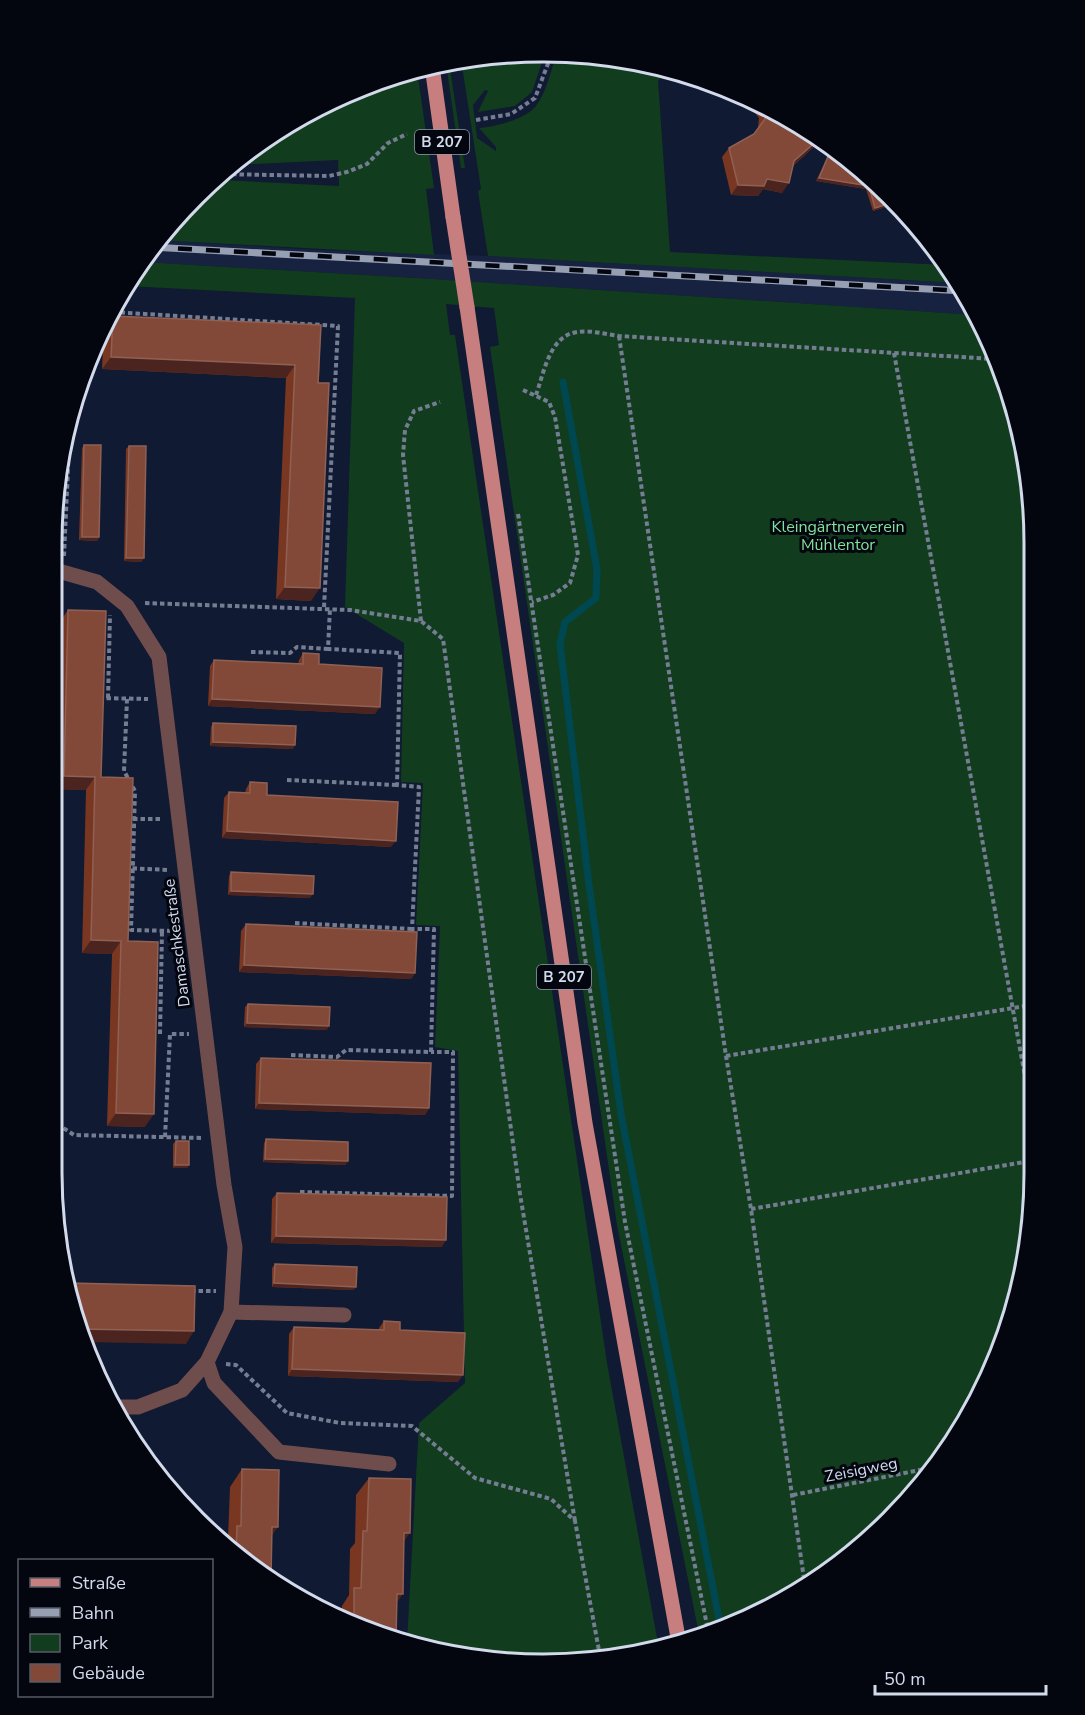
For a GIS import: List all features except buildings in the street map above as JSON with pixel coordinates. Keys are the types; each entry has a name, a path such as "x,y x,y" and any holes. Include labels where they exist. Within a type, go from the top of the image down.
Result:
{"main road":[{"name":"B 207","path":"433,75 585,1123 677,1634"}],"street":[{"name":"Damaschkestraße","path":"62,572 97,582 127,606 159,657 224,1185 235,1248 231,1312 207,1362 182,1389 138,1407 123,1407"},
{"path":"231,1312 344,1316"},
{"path":"207,1362 214,1383 279,1452 389,1464"}],"path":[{"path":"476,120 511,114 535,98 549,62"},
{"path":"233,174 329,176 347,172 367,164 388,143 407,134"},
{"path":"120,312 338,326 324,608"},
{"path":"536,395 552,349 567,335 578,332 987,359"},
{"path":"619,336 726,1056 751,1209 804,1576"},
{"path":"894,353 1024,1072"},
{"path":"523,390 549,402 555,417 578,555 570,583 553,595 532,602"},
{"path":"421,621 403,455 405,430 414,411 440,402"},
{"path":"62,540 68,470"},
{"path":"517,508 625,1222 707,1624"},
{"path":"108,698 111,593"},
{"path":"127,606 144,603 350,610 421,621 443,639 520,1194 599,1650"},
{"path":"328,649 330,608"},
{"path":"252,652 290,653 297,647 400,653 397,785"},
{"path":"95,698 165,699"},
{"path":"127,699 124,771 135,791 131,930 193,932"},
{"path":"287,780 419,787 412,929"},
{"path":"126,819 179,820"},
{"path":"122,868 186,871"},
{"path":"120,913 132,912"},
{"path":"295,923 434,929 431,1052"},
{"path":"328,934 329,925"},
{"path":"160,1034 162,931"},
{"path":"726,1056 1024,1006"},
{"path":"154,1034 205,1034"},
{"path":"165,1137 170,1034"},
{"path":"291,1055 337,1057 346,1050 453,1052 452,1196 300,1192"},
{"path":"330,1057 330,1067"},
{"path":"62,1127 74,1135 218,1138"},
{"path":"751,1209 1024,1162"},
{"path":"186,1291 232,1292"},
{"path":"207,1362 237,1365 287,1413 340,1423 412,1426 475,1478 551,1499 575,1521"},
{"name":"Zeisigweg","path":"793,1495 920,1470"}],"shaded area":[{"path":"168,241 318,250 488,256 947,282 966,314 152,263"}],"green space":[{"path":"542,62 532,92 515,106 478,112 488,91 485,90 473,105 477,138 496,151 496,147 479,128 510,121 531,111 543,94 554,62 605,66 661,77 658,81 670,252 934,264 947,282 488,256 478,191 481,189 463,69"},
{"path":"447,71 450,71 465,168 461,168"},
{"path":"418,78 434,188 426,189 434,255 168,241 202,202 226,180 339,186 338,160 246,164 275,143 330,111 358,98"},
{"name":"Kleingärtnerverein Mühlentor","path":"152,263 966,314 987,358 998,388 1014,449 1024,542 1024,1172 1019,1235 1007,1297 987,1357 959,1413 924,1465 883,1513 835,1554 783,1589 727,1617 698,1628 617,1225 490,347 499,345 494,308 446,304 450,335 455,335 607,1363 657,1639 636,1644 542,1654 480,1649 407,1634 419,1423 465,1383 458,1051 435,1047 440,926 416,925 423,783 401,782 404,643 345,607 355,298 136,286"}],"waterway":[{"path":"563,382 597,569 596,598 565,622 560,644 589,885 621,1114 719,1620"}],"railway":[{"path":"163,248 952,290"}]}
